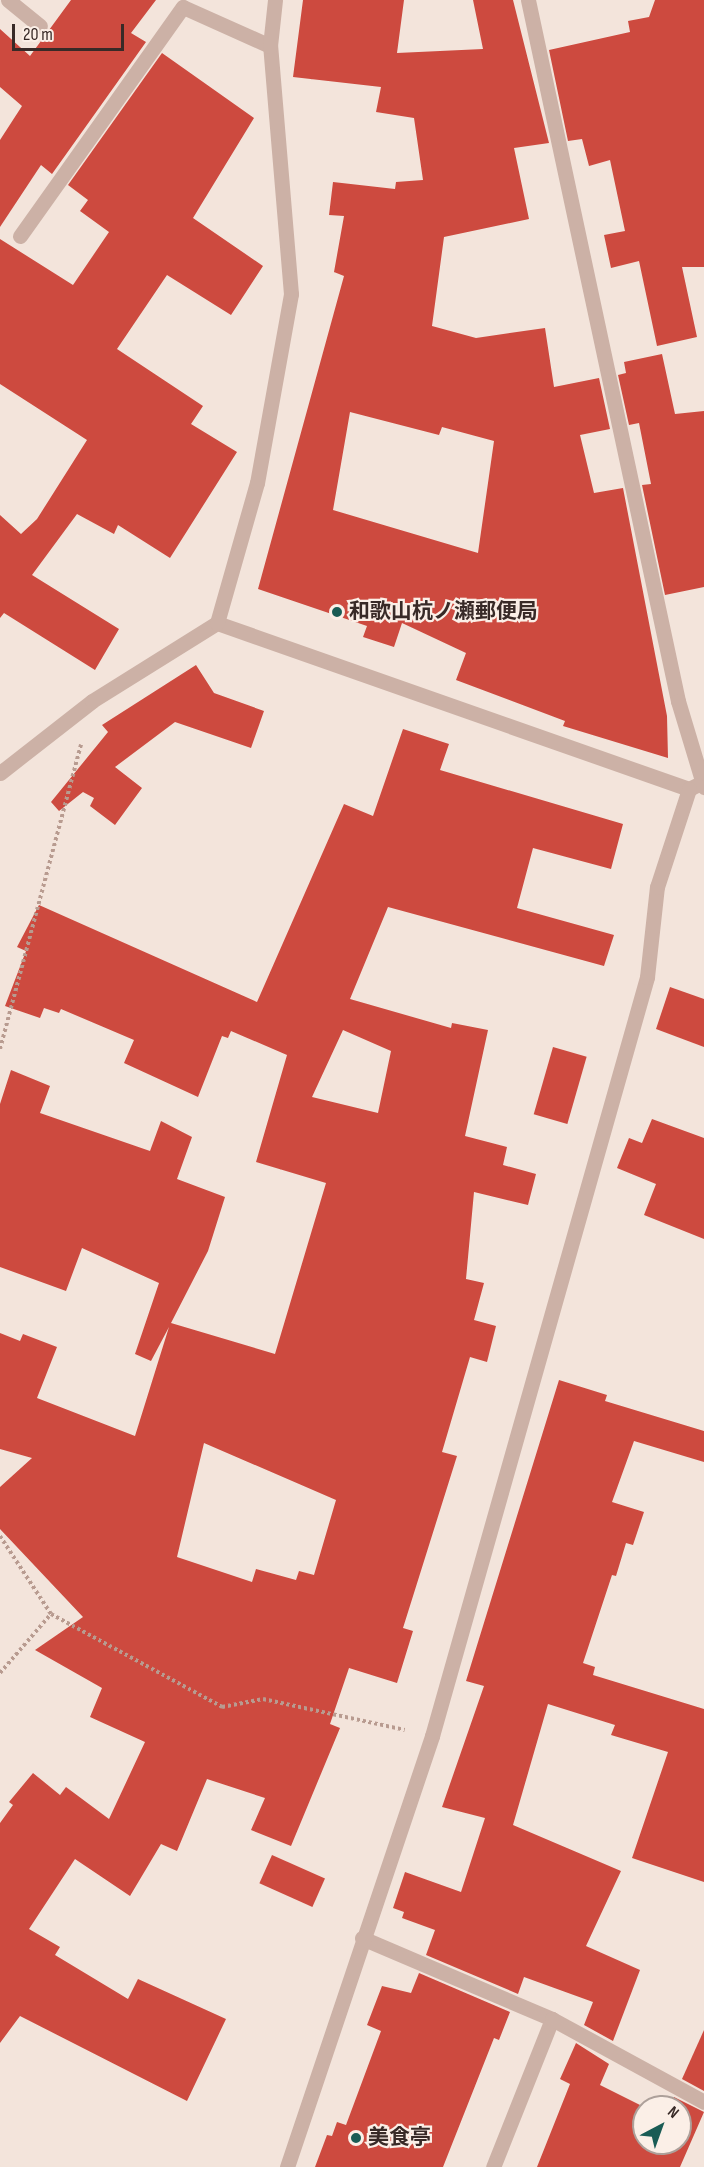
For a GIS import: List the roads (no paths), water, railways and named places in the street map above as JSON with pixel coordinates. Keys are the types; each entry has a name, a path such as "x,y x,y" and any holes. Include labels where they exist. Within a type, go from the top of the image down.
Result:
{"street":[{"path":"8,0 40,26"},
{"path":"0,773 92,701 217,623 257,483 291,294 270,46 275,0"},
{"path":"287,2167 362,1938 432,1736 647,977 657,887 698,786 528,0"},
{"path":"20,236 183,7 270,46"},
{"path":"217,623 698,786"},
{"path":"362,1938 552,2019 704,2102"},
{"path":"493,2167 552,2019"}],"place":[{"name":"和歌山杭ノ瀬郵便局","path":"337,612"},
{"name":"美食亭","path":"356,2138"}]}
